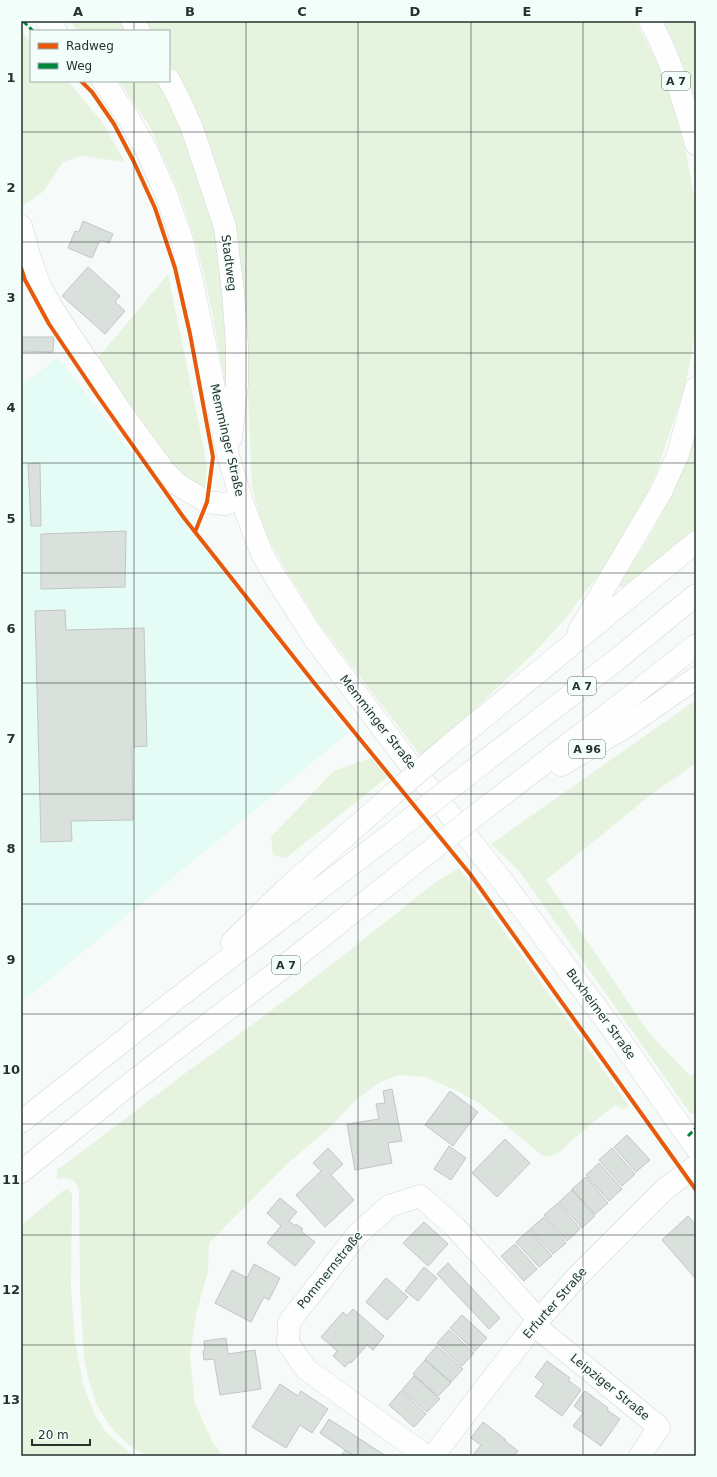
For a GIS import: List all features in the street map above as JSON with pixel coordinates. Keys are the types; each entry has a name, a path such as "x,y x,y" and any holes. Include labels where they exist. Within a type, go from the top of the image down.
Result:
{"main road":[{"path":"47,21 55,30"},
{"path":"132,21 138,30"},
{"name":"A 7","path":"650,21 659,37 683,101 696,144"},
{"name":"Memminger Straße","path":"104,82 127,116 147,151 166,194 182,240 194,286 228,455 241,499 262,554 314,638 393,742 503,882"},
{"name":"Stadtweg","path":"170,82 192,128 224,227 233,292 238,366 237,386 228,455"},
{"path":"21,226 40,286 54,310 117,407 166,473 180,486 207,502 225,504 241,499"},
{"name":"A 7","path":"570,645 661,492 678,454 696,388"},
{"name":"A 7","path":"167,1006 286,889 392,794 696,542"},
{"name":"A 7","path":"22,1121 167,1006 412,818 696,595"},
{"name":"A 7","path":"23,1171 135,1080 273,975 696,645"},
{"name":"A 96","path":"475,816 627,726 696,678"},
{"name":"Buxheimer Straße","path":"503,882 616,1034 696,1148"},
{"name":"Erfurter Straße","path":"433,1456 536,1322 576,1278 664,1189 696,1166"},
{"name":"Pommernstraße","path":"426,1456 306,1369 288,1343 289,1322 357,1235 389,1206 420,1196 455,1227 536,1322"},
{"name":"Leipziger Straße","path":"536,1322 660,1427 640,1456"}],"shaded area":[{"path":"70,21 122,21 128,30 77,30"},
{"path":"142,21 636,21 658,65 673,103 686,152 696,207 696,318 693,347 686,383 657,471 640,509 602,570 564,620 535,652 460,723 421,756 320,625 284,567 264,531 252,488 244,304 186,94 170,65 170,30 148,30"},
{"path":"663,21 696,21 696,102 676,47"},
{"path":"21,32 30,41 30,82 69,82 102,122 125,162 82,156 63,162 44,191 23,206 21,186"},
{"path":"120,82 160,82 185,132 210,208 224,279 229,403 210,301 197,247 180,195 150,127"},
{"path":"168,274 204,449 207,471 204,492 177,473 97,359"},
{"path":"58,357 347,734 21,1003 21,386"},
{"path":"696,434 696,530 623,589 618,584 642,549 663,512 681,474"},
{"path":"696,700 696,763 652,794 546,880 649,1033 690,1076 696,1071 696,1114 690,1113 520,872 491,844"},
{"path":"376,756 390,775 286,858 273,855 271,837 334,771"},
{"path":"459,868 629,1106 623,1109 615,1105 572,1140 561,1151 552,1156 543,1156 479,1103 456,1090 425,1077 399,1075 380,1082 357,1099 327,1130 289,1162 209,1243 208,1272 196,1314 190,1356 195,1404 213,1443 223,1456 147,1456 129,1445 116,1433 97,1405 90,1385 84,1358 80,1289 79,1191 74,1181 65,1178 57,1179 57,1170 304,986 436,882"},
{"path":"68,1189 72,1195 71,1289 75,1341 83,1384 95,1415 105,1431 133,1456 21,1456 21,1226 64,1190"}],"building":[{"path":"83,221 113,234 109,243 100,240 92,258 68,248 75,231 79,232"},
{"path":"88,267 120,296 115,302 125,311 105,334 62,296"},
{"path":"21,337 54,337 53,352 21,351"},
{"path":"40,463 41,526 31,526 28,464"},
{"path":"126,531 125,587 41,589 41,534"},
{"path":"65,610 66,630 144,628 147,746 132,747 133,820 71,821 72,841 41,842 35,611"},
{"path":"392,1089 402,1141 388,1143 392,1163 355,1170 347,1124 379,1119 376,1104 385,1103 383,1091"},
{"path":"450,1091 478,1112 453,1146 425,1125"},
{"path":"627,1135 650,1160 636,1172 614,1147"},
{"path":"505,1139 530,1163 497,1197 472,1173"},
{"path":"449,1146 466,1158 451,1180 434,1169"},
{"path":"328,1148 343,1164 331,1175 354,1200 325,1227 296,1195 321,1171 313,1163"},
{"path":"612,1148 635,1174 622,1186 599,1160"},
{"path":"599,1163 622,1189 609,1201 586,1175"},
{"path":"586,1177 608,1203 595,1214 572,1189"},
{"path":"572,1190 595,1216 582,1228 559,1202"},
{"path":"280,1198 297,1212 289,1221 295,1226 296,1224 303,1229 301,1231 315,1242 295,1266 267,1243 281,1226 267,1213"},
{"path":"558,1203 580,1229 567,1241 544,1215"},
{"path":"688,1216 696,1225 696,1279 662,1240"},
{"path":"544,1217 566,1243 553,1254 530,1229"},
{"path":"424,1222 448,1244 428,1266 403,1243"},
{"path":"529,1230 552,1256 539,1267 516,1242"},
{"path":"515,1244 537,1269 524,1281 501,1256"},
{"path":"448,1263 500,1318 489,1329 437,1274"},
{"path":"254,1264 280,1278 269,1300 264,1297 251,1322 215,1303 232,1270 247,1278"},
{"path":"424,1267 437,1278 418,1301 405,1291"},
{"path":"386,1278 408,1297 387,1320 366,1302"},
{"path":"353,1309 384,1336 373,1350 367,1345 351,1363 349,1362 345,1367 333,1356 337,1351 321,1337 343,1312 347,1316"},
{"path":"462,1315 487,1338 475,1351 450,1328"},
{"path":"449,1330 474,1353 462,1366 437,1343"},
{"path":"226,1338 228,1354 255,1350 261,1389 220,1395 214,1359 204,1360 204,1341"},
{"path":"437,1346 463,1369 451,1382 425,1359"},
{"path":"425,1360 451,1383 438,1396 413,1374"},
{"path":"547,1361 570,1378 568,1380 581,1390 562,1416 535,1396 544,1384 535,1377"},
{"path":"414,1376 440,1399 427,1412 402,1390"},
{"path":"280,1384 298,1396 301,1391 328,1409 312,1433 300,1425 286,1448 252,1427"},
{"path":"401,1391 426,1414 414,1427 389,1405"},
{"path":"585,1391 620,1419 601,1446 573,1426 583,1413 574,1406"},
{"path":"329,1419 386,1456 355,1456 345,1450 320,1433"},
{"path":"483,1422 518,1451 514,1456 472,1456 481,1445 471,1438"},
{"path":"345,1450 355,1456 341,1456"}],"marked path":[{"path":"23,21 32,30"},
{"path":"688,1136 696,1128"}],"cycle path":[{"path":"82,82 92,92 114,124 133,160 155,208 175,268 190,334 213,457 207,502 195,532"},
{"path":"21,268 25,280 49,324 184,518 315,684 470,874 696,1190"}]}
